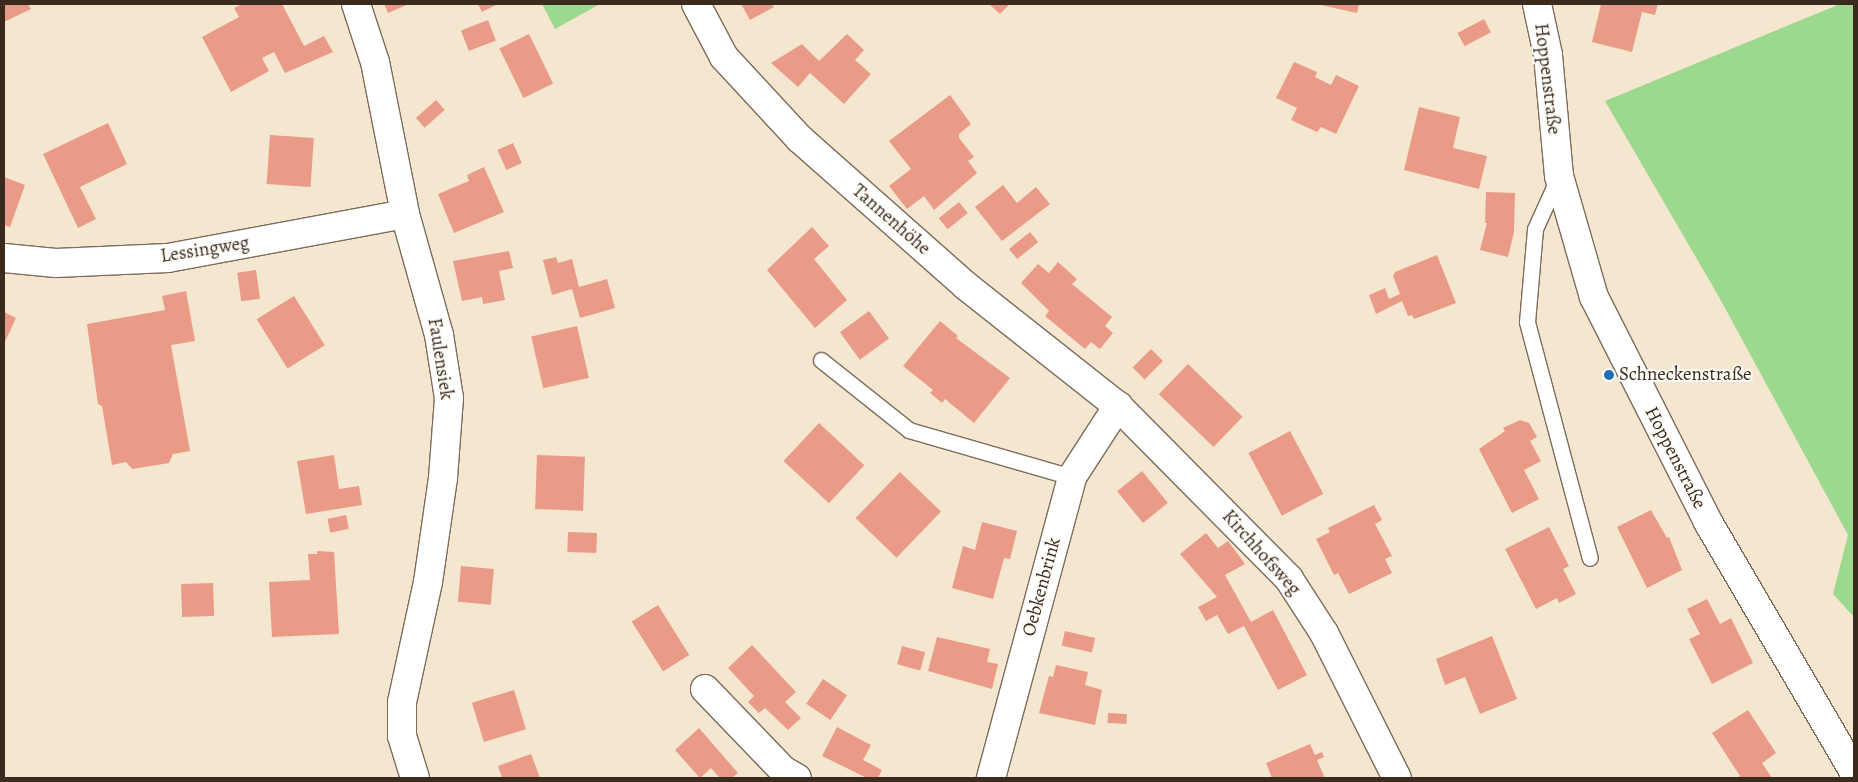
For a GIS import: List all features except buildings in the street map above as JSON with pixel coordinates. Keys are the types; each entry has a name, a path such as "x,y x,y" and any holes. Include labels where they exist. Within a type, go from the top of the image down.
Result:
{"street":[{"name":"Faulensiek","path":"356,4 375,62 405,214 439,335 449,398 443,478 429,572 402,702 402,736 415,778"},
{"name":"Tannenhöhe","path":"696,4 724,57 800,139 966,286 1118,406"},
{"name":"Hoppenstraße","path":"1537,4 1548,55 1559,176 1594,297 1708,522 1854,772"},
{"name":"Lessingweg","path":"4,258 56,263 168,258 405,214"},
{"name":"Oebkenbrink","path":"991,778 1072,477 1118,406"},
{"name":"Kirchhofsweg","path":"1118,406 1289,579 1324,633 1398,778"},
{"path":"705,689 783,770 797,778"}],"lane":[{"path":"1559,176 1535,229 1526,322 1590,558"},
{"path":"821,360 909,430 1072,477"}],"green space":[{"path":"542,4 600,4 555,29"},
{"path":"1840,4 1854,4 1854,617 1833,594 1848,535 1719,297 1605,101"}],"place":[{"name":"Schneckenstraße","path":"1609,375"}]}
